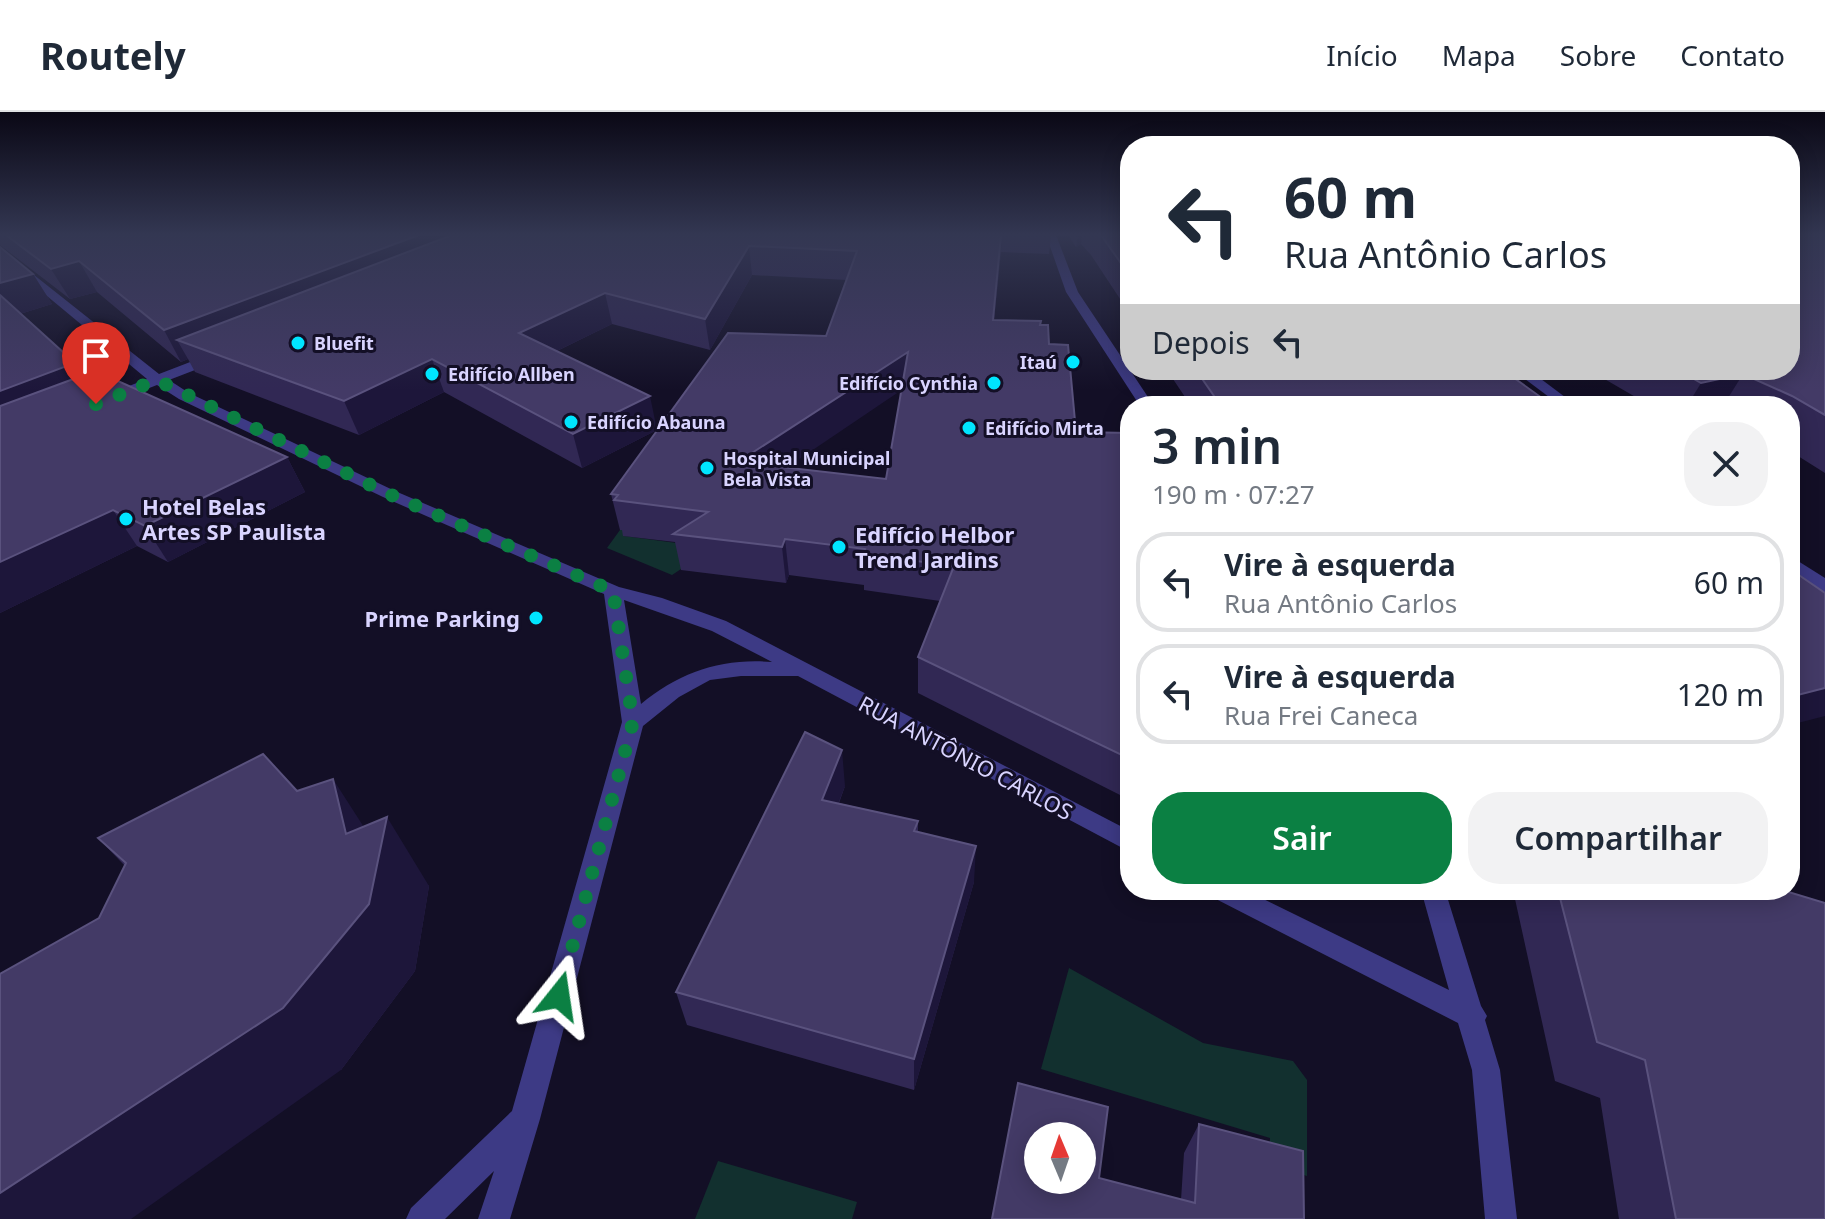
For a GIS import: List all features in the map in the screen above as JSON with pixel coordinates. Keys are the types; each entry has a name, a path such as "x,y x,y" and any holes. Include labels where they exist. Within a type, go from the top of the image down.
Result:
{"street":[{"name":"RUA ANTÔNIO CARLOS","path":"43,287 157,380 389,494 613,591 655,602 719,626 1120,837"},
{"path":"1070,287 1120,360"},
{"path":"96,404 232,350"},
{"path":"1534,380 1556,396"},
{"path":"1800,569 1825,587"},
{"path":"494,1219 525,1119 633,722 613,591"},
{"name":"RUA ANTÔNIO CARLOS","path":"633,722 677,685 705,672 747,666 803,672"},
{"path":"1241,900 1473,1016"},
{"path":"1436,900 1473,1016 1486,1070 1501,1219"},
{"path":"422,1219 525,1119"}],"green space":[{"path":"620,530 627,530 624,536 699,546 687,565 672,575 607,548"},
{"path":"1069,968 1203,1043 1293,1061 1307,1080 1307,1176 1269,1165 1270,1138 1041,1069"},
{"path":"718,1161 857,1202 852,1219 695,1219"}],"building":[{"path":"111,287 280,287 164,330"},
{"path":"317,287 724,287 705,319 605,293 519,333 650,396 573,434 432,359 344,401 177,340"},
{"path":"844,287 996,287 993,320 1041,321 1040,325 1048,325 1049,344 1068,345 1076,432 1120,433 1120,754 918,657 954,566 863,554 865,549 785,539 782,547 673,534 708,512 614,500 618,495 611,494 728,333 826,336","holes":["908,352 886,479 738,462"]},
{"path":"1800,287 1825,287 1825,415 1800,401 1800,396 1792,396 1756,380 1800,380"},
{"path":"0,295 75,363 0,391"},
{"name":"Hotel Belas Artes SP Paulista","path":"87,374 95,382 118,381 287,457 145,526 113,510 0,562 0,406"},
{"path":"1203,380 1517,380 1539,396 1214,396"},
{"path":"1800,576 1825,593 1825,688 1800,694"},
{"path":"805,732 842,750 822,800 918,821 914,831 976,846 914,1059 676,992"},
{"path":"263,754 297,791 333,779 346,834 387,817 369,904 283,1008 0,1193 0,974 99,918 126,863 98,838"},
{"path":"1800,895 1825,903 1825,1219 1676,1219 1645,1060 1597,1042 1561,900 1800,900"},
{"path":"1018,1083 1108,1107 1099,1178 1195,1203 1199,1124 1303,1151 1304,1219 992,1219"}],"place":[{"name":"Bluefit","path":"298,343"},
{"name":"Itaú","path":"1073,362"},
{"name":"Edifício Allben","path":"432,374"},
{"name":"Edifício Cynthia","path":"994,383"},
{"name":"Edifício Abauna","path":"571,422"},
{"name":"Edifício Mirta","path":"969,428"},
{"name":"Hospital Municipal Bela Vista","path":"707,468"},
{"name":"Hotel Belas Artes SP Paulista","path":"126,519"},
{"name":"Edifício Helbor Trend Jardins","path":"839,547"},
{"name":"Prime Parking","path":"536,618"}],"route":[{"path":"96,404 157,380 184,396 389,494 613,591 633,722 559,996"}]}
